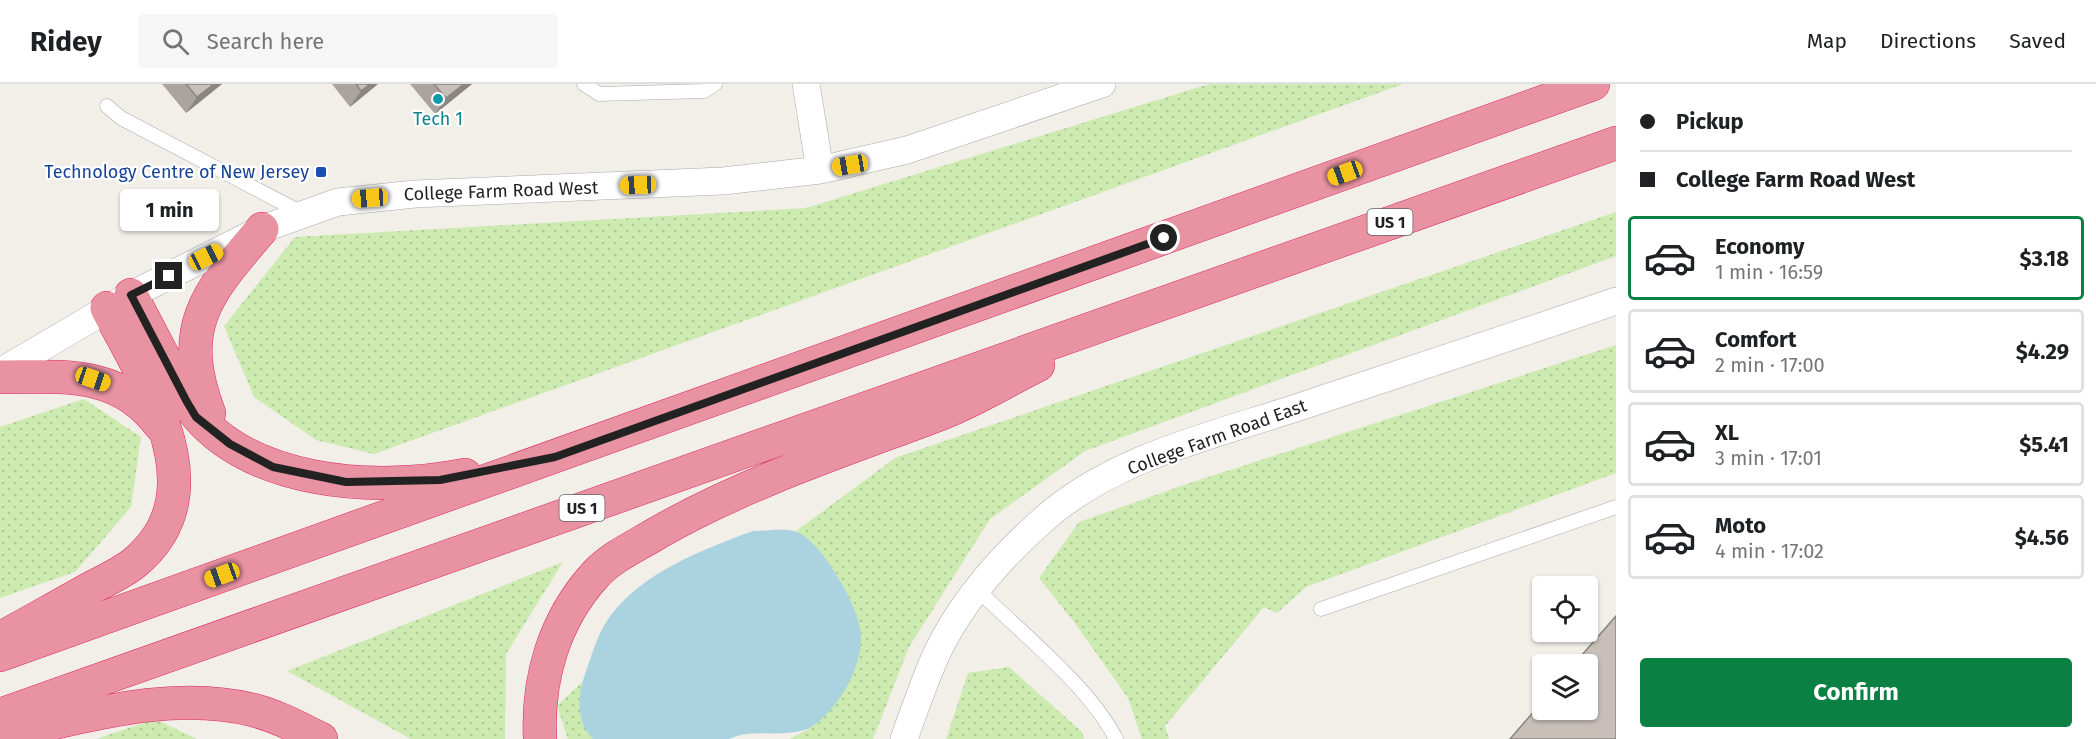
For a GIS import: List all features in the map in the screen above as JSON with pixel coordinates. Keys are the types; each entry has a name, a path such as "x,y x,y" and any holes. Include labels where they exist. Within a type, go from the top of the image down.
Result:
{"highway":[{"path":"0,654 1593,84"},
{"name":"US 1","path":"0,715 1616,142"},
{"path":"230,444 209,413 204,399 198,379 195,343 204,305 212,289 262,229"},
{"path":"119,302 196,417 230,444 273,467 346,482 440,480 555,457"},
{"path":"0,639 133,564 158,537 167,521 174,486 174,468 167,434 119,302"},
{"path":"540,739 540,702 548,657 556,634 567,613 596,573 620,556 730,494 828,454 943,413 1164,302"},
{"path":"0,377 76,377 111,385 153,416 167,434"},
{"path":"0,735 142,706 201,703 254,710 321,739"}],"street":[{"path":"806,84 820,170"},
{"name":"College Farm Road West","path":"0,372 119,302 262,229 302,213 358,198 723,181 820,170 907,150 1102,84"},
{"name":"College Farm Road East","path":"904,739 937,653 978,590 999,564 1044,519 1096,483 1125,468 1197,441 1616,301"}],"lane":[{"path":"584,84 599,94 704,91 714,84"},
{"path":"107,106 121,118 302,213"},
{"path":"1321,609 1616,507"},
{"path":"978,590 1085,695 1108,723 1116,739"}],"green space":[{"path":"1209,84 1403,84 374,454 316,440 254,397 224,326 295,237 806,208"},
{"path":"1616,212 1616,256 1085,451 990,519 909,647 873,739 789,739 809,729 861,640 851,606 839,579 822,555 796,531 895,458"},
{"path":"1616,345 1616,473 1306,587 1277,613 1264,607 1165,726 1169,739 1142,739 1128,698 1074,622 1039,578 1079,522 1187,484"},
{"path":"84,399 141,437 131,507 75,572 0,598 0,427"},
{"path":"563,562 506,654 505,739 411,739 287,671"},
{"path":"1009,667 1082,732 1084,739 946,739 968,673"},
{"path":"583,681 582,719 593,739 568,739 557,706"},
{"path":"155,719 197,739 96,739"}],"water":[{"path":"789,530 804,536 827,561 851,601 858,621 861,641 851,679 837,702 818,722 808,729 796,732 748,734 729,739 593,739 587,732 581,717 580,691 596,643 611,615 640,586 657,574 695,554 753,531"}],"building":[{"path":"186,84 214,84 197,97"},
{"path":"356,84 370,84 361,91"},
{"path":"434,84 464,84 446,98"},
{"path":"1616,616 1616,739 1510,739 1532,714 1532,720 1598,720 1598,654 1583,654 1593,642 1598,642 1598,637"}],"place":[{"name":"Tech 1","path":"438,99"},
{"name":"Technology Centre of New Jersey","path":"321,172"}],"route":[{"path":"169,276 131,295 187,402 196,417 209,429 230,444 273,467 346,482 440,480 555,457 1164,238"}]}
